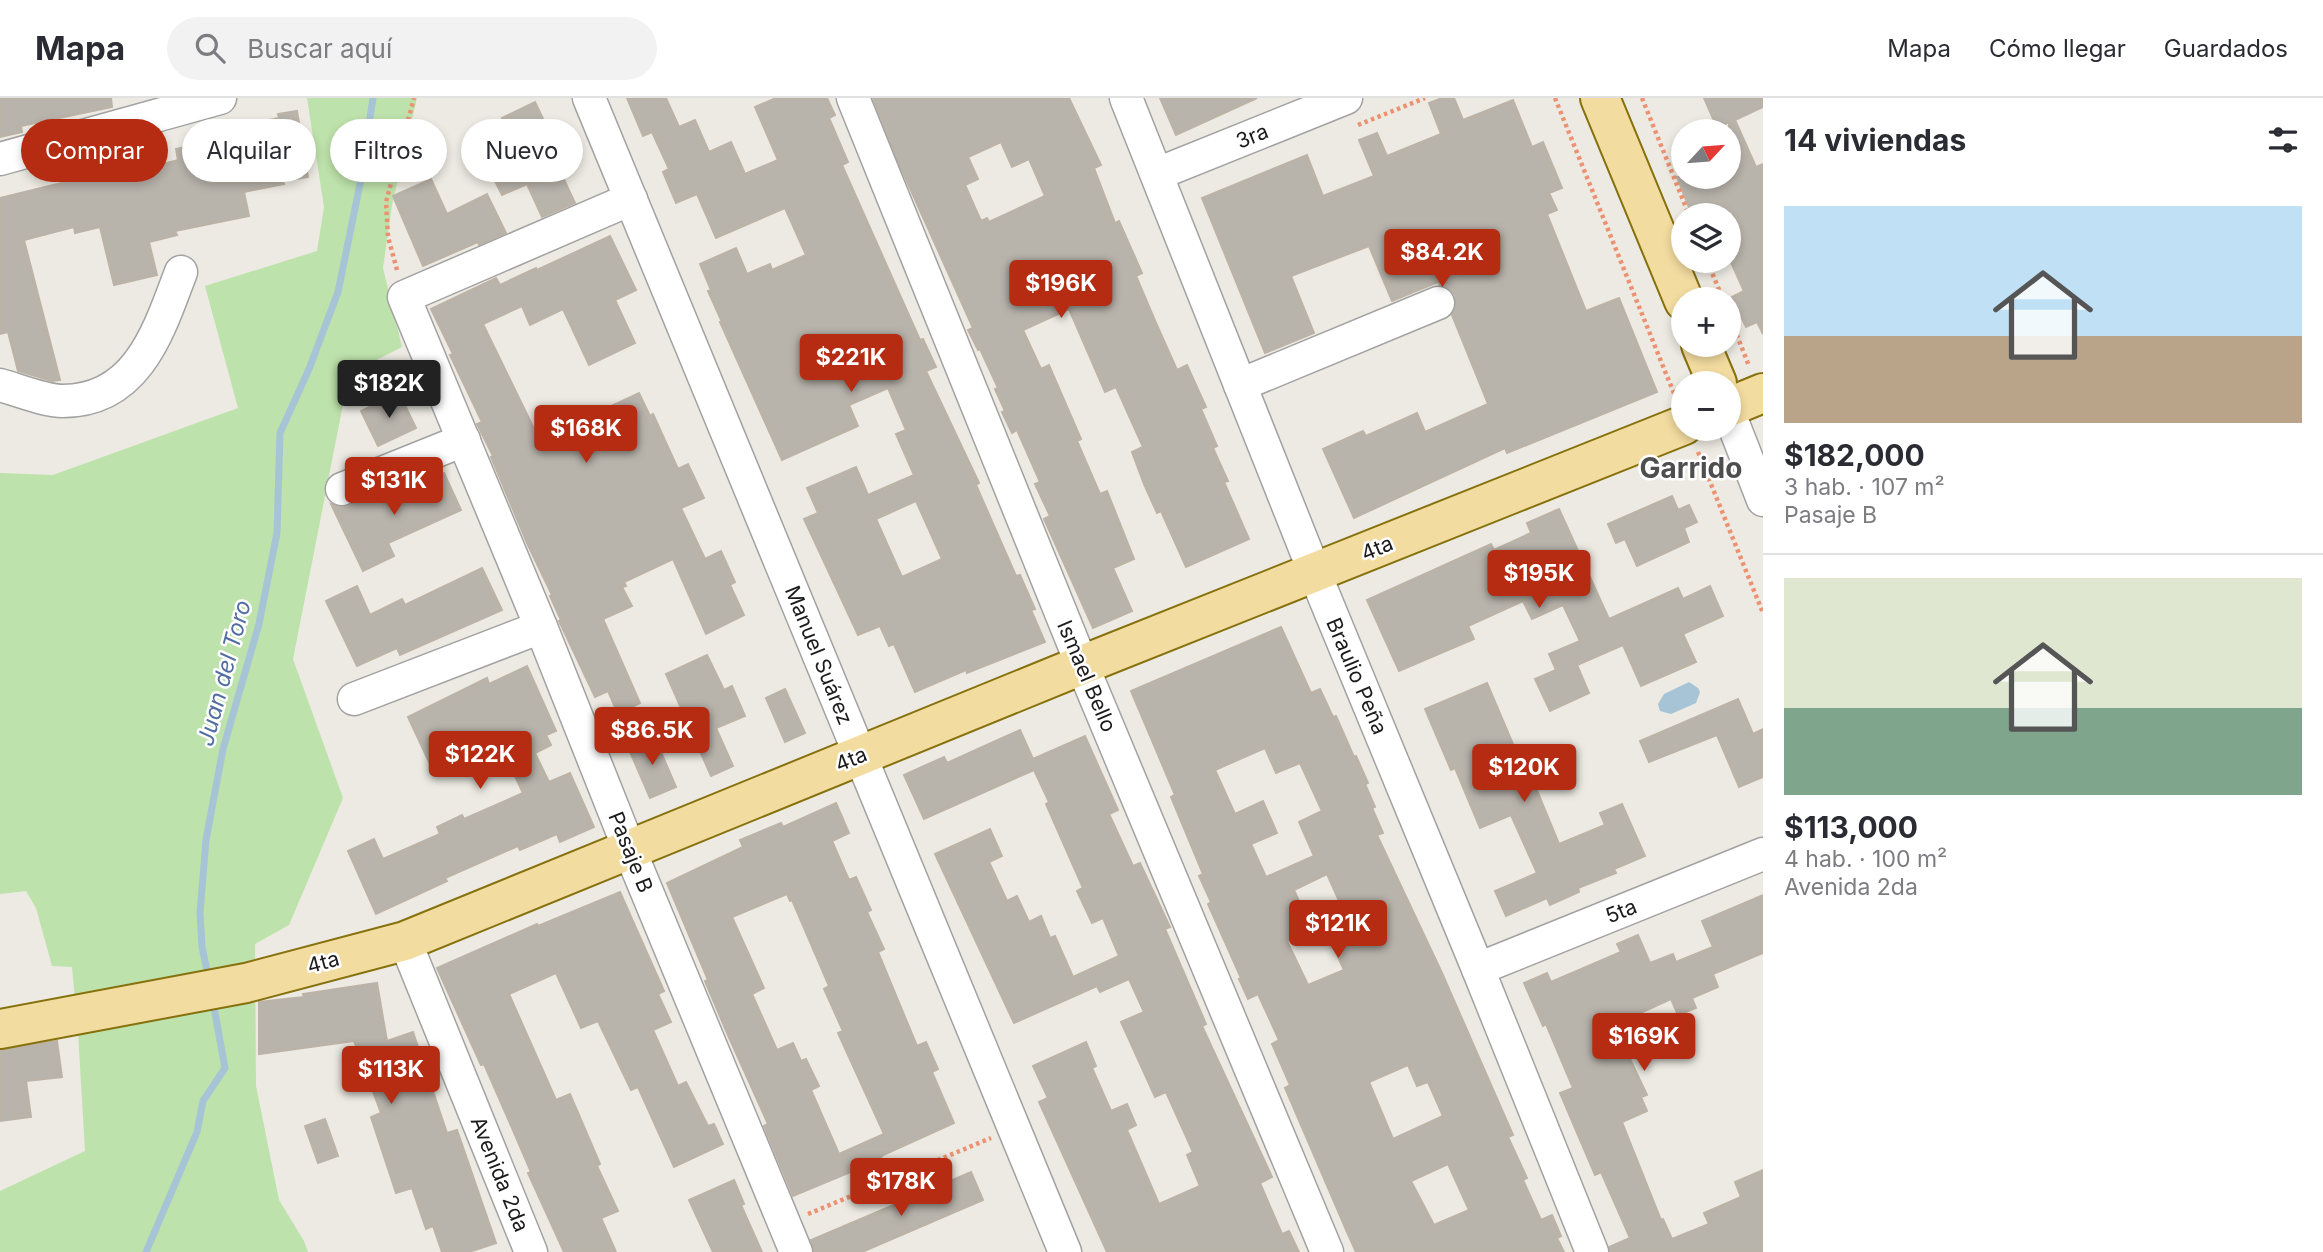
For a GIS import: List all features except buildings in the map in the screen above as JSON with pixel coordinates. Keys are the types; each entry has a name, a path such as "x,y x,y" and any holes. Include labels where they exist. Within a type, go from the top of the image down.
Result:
{"main road":[{"path":"1600,98 1678,287"},
{"name":"4ta","path":"0,1029 246,983 405,941 1082,665 1671,430"}],"street":[{"path":"0,159 220,98"},
{"name":"Manuel Suárez","path":"589,98 1065,1252"},
{"name":"Ismael Bello","path":"853,98 1082,665 1327,1252"},
{"name":"Braulio Peña","path":"1126,98 1314,573 1592,1252"},
{"name":"3ra","path":"1157,174 1346,98"},
{"path":"404,297 631,200"},
{"path":"0,385 60,401 86,399 110,390 129,375 155,339 181,272"},
{"name":"Pasaje B","path":"404,297 790,1238"},
{"path":"1240,385 1438,303"},
{"path":"1745,402 1763,500"},
{"path":"342,489 464,440"},
{"path":"354,699 541,627"},
{"name":"5ta","path":"1478,969 1763,854"},
{"name":"Avenida 2da","path":"405,941 531,1252"}],"path":[{"path":"404,297 388,237 386,202 414,98"},
{"path":"1555,98 1671,389"},
{"path":"1642,98 1684,203"},
{"path":"1737,357 1745,402"},
{"path":"1692,441 1763,613"},
{"path":"790,1238 1014,1128"}],"green space":[{"path":"307,98 417,98 412,119 330,119 330,182 397,182 383,268 402,347 349,374 293,659 343,798 289,925 255,944 256,1086 279,1200 308,1252 0,1252 0,1191 85,1151 72,967 52,966 36,908 26,891 0,894 0,473 53,475 238,408 205,286 317,251 324,207 316,156 316,119 310,119"}],"water":[{"path":"1689,682 1700,692 1696,703 1671,714 1660,711 1658,704 1664,694"}],"waterway":[{"name":"Juan del Toro","path":"209,980 202,947 200,913 206,840 223,749 259,624 277,533 280,433 309,369 338,292 360,184 373,98"},
{"name":"Juan del Toro","path":"146,1252 197,1132 203,1101 225,1068 213,1002"}],"district":[{"name":"Garrido","path":"1691,468"}]}
